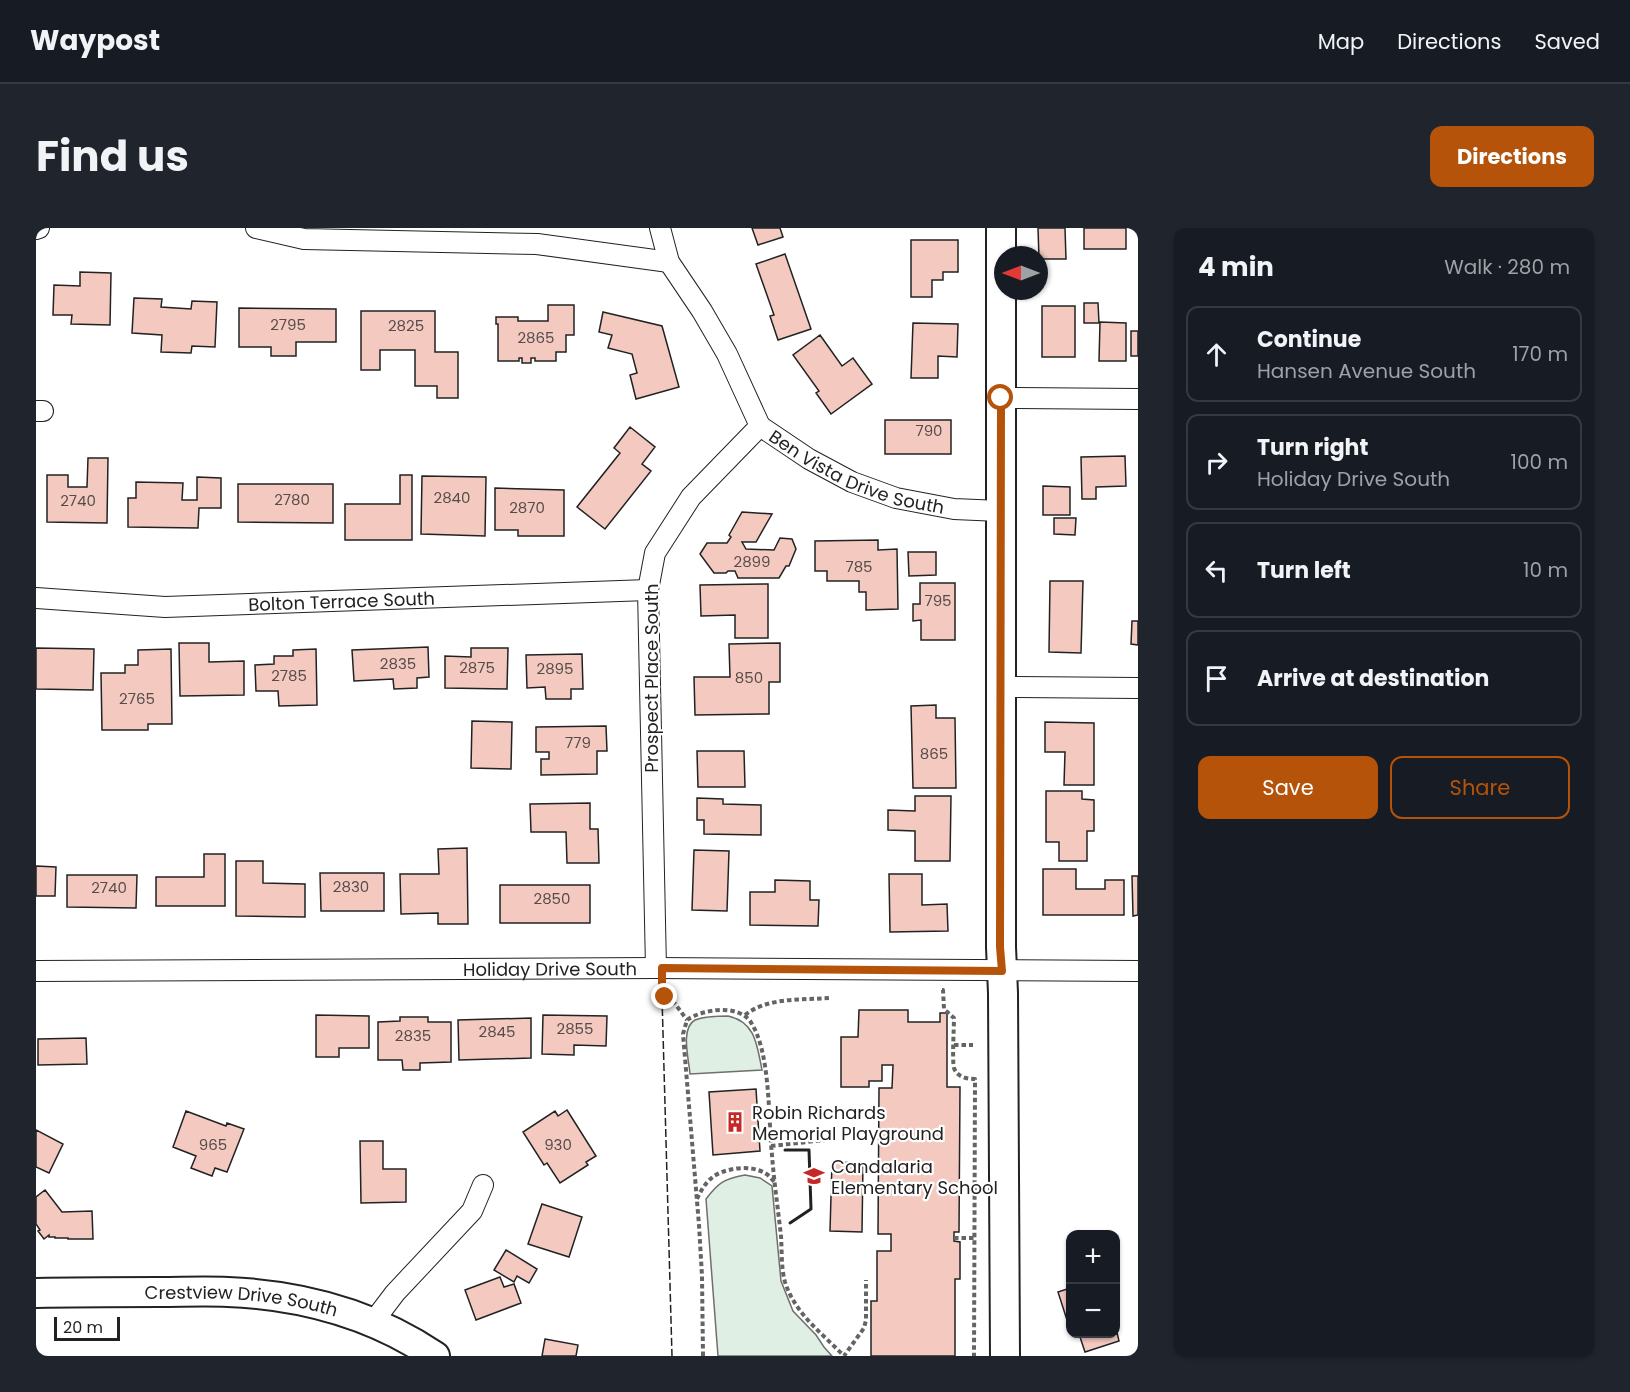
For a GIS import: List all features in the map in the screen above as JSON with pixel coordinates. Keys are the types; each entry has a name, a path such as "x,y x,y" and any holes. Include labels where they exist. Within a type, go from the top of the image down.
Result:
{"street":[{"path":"256,228 304,239 537,244 669,262"},
{"name":"Ben Vista Drive South","path":"660,228 669,262 727,354 760,426 809,459 852,482 896,498 954,509 1000,511"},
{"path":"1001,228 1000,947 1005,1356"},
{"path":"1001,398 1138,399"},
{"name":"Prospect Place South","path":"659,968 648,590 655,553 691,497 760,426"},
{"name":"Bolton Terrace South","path":"36,598 165,607 648,590"},
{"path":"1000,687 1138,688"},
{"name":"Holiday Drive South","path":"36,971 659,968 1138,971"},
{"path":"373,1322 395,1293 472,1211 483,1185"},
{"name":"Crestview Drive South","path":"36,1293 228,1292 265,1295 330,1308 373,1322 414,1342 435,1356"}],"path":[{"path":"659,968 662,997 670,997 687,1020"},
{"path":"932,990 943,990 944,1009 954,1018 954,1069 960,1076 975,1079 974,1356"},
{"path":"745,1015 753,1009 775,1002 830,998"},
{"path":"703,1356 702,1276 683,1041 684,1026 687,1020 700,1013 736,1011 745,1015 756,1032 764,1061 783,1271 791,1296 798,1308 820,1334 844,1356 864,1328 866,1280"},
{"path":"954,1045 973,1045"},
{"path":"771,1146 825,1140"},
{"path":"697,1199 707,1182 714,1176 725,1172 758,1169 770,1176 775,1185"},
{"path":"954,1238 975,1238"}],"green space":[{"path":"712,1016 728,1016 737,1019 750,1029 754,1036 762,1070 690,1074 687,1037 690,1024 695,1020"},
{"path":"745,1175 760,1178 772,1186 781,1281 793,1311 832,1356 718,1356 706,1199 722,1182"}],"building":[{"path":"752,228 780,228 783,237 758,245"},
{"path":"1038,228 1065,228 1066,259 1048,259 1048,246 1039,246"},
{"path":"1084,228 1126,228 1126,249 1084,249"},
{"path":"911,240 958,240 958,272 943,272 943,280 932,280 932,297 911,297"},
{"path":"785,254 811,329 778,340 770,316 774,315 756,264"},
{"path":"80,272 111,273 110,325 71,324 72,315 53,315 54,285 80,286"},
{"path":"134,298 162,299 161,307 191,309 192,301 217,302 215,347 192,346 191,353 161,352 162,335 132,333"},
{"path":"1084,303 1098,303 1099,323 1084,323"},
{"path":"548,305 574,305 574,335 566,335 566,352 556,352 556,361 535,361 535,358 531,358 531,363 522,363 522,358 519,358 519,361 498,361 496,317 518,317 518,321 548,321"},
{"path":"1042,306 1075,306 1075,357 1042,357"},
{"path":"239,308 336,309 336,342 296,342 296,356 271,356 271,347 239,347"},
{"path":"361,311 435,311 435,352 458,352 458,398 437,398 437,386 415,386 415,350 380,350 380,370 361,370"},
{"path":"603,312 662,326 679,387 636,399 630,375 637,373 632,354 608,348 612,335 599,332"},
{"path":"1100,322 1126,323 1126,361 1099,361"},
{"path":"913,323 958,324 957,357 938,356 938,378 911,378"},
{"path":"1131,331 1138,331 1138,356 1131,356"},
{"path":"820,335 842,366 853,358 872,384 831,414 816,393 819,391 793,355"},
{"path":"885,420 951,420 951,454 885,454"},
{"path":"630,427 655,447 642,464 651,471 605,529 577,507 620,453 614,448"},
{"path":"1125,456 1126,486 1096,487 1096,499 1082,499 1081,457"},
{"path":"88,458 108,458 107,523 47,522 47,475 68,475 68,487 87,487"},
{"path":"400,475 412,475 412,540 345,540 345,504 400,504"},
{"path":"422,476 486,477 485,536 421,534"},
{"path":"197,477 221,478 221,508 199,508 198,528 128,527 128,498 136,498 136,482 183,483 182,500 197,500"},
{"path":"238,484 333,484 333,523 238,522"},
{"path":"1043,486 1070,487 1070,515 1043,515"},
{"path":"495,488 564,490 564,536 518,536 518,530 495,530"},
{"path":"742,512 772,514 756,542 742,542 746,549 774,550 780,538 792,539 796,549 789,566 786,566 779,578 738,578 735,571 714,573 700,554 707,543 727,543"},
{"path":"1054,518 1076,518 1075,535 1054,534"},
{"path":"878,540 878,550 897,549 898,609 866,610 866,592 859,592 859,581 827,581 827,571 815,571 815,541"},
{"path":"908,552 936,552 936,575 909,576"},
{"path":"1050,581 1083,581 1081,653 1049,652"},
{"path":"920,583 955,583 955,640 921,640 921,620 913,621 913,604 920,604"},
{"path":"768,584 768,638 735,638 735,615 701,616 700,585"},
{"path":"1132,621 1138,621 1138,645 1131,644"},
{"path":"179,643 209,643 209,662 244,661 244,695 180,696"},
{"path":"780,643 780,682 769,682 769,714 695,715 694,677 730,677 729,644"},
{"path":"428,647 429,677 417,678 417,688 394,689 393,679 354,681 352,650"},
{"path":"36,648 94,649 93,690 36,689"},
{"path":"471,648 508,648 507,689 445,688 445,656 471,657"},
{"path":"171,649 172,724 148,724 148,730 102,730 101,673 125,673 125,665 138,665 138,650"},
{"path":"316,649 317,705 279,706 278,691 256,691 255,665 274,664 274,656 293,656 293,650"},
{"path":"582,654 583,689 571,689 571,699 546,699 545,687 527,688 526,655"},
{"path":"936,705 936,718 955,718 956,788 913,788 911,706"},
{"path":"472,721 512,722 511,769 471,768"},
{"path":"1045,722 1094,723 1094,785 1064,785 1065,752 1045,752"},
{"path":"606,726 607,751 597,751 597,774 541,775 541,759 549,759 549,752 536,752 536,727"},
{"path":"697,751 744,751 745,787 698,787"},
{"path":"1046,791 1082,791 1082,799 1094,800 1094,831 1087,831 1087,861 1059,861 1059,842 1046,842"},
{"path":"915,796 951,796 950,861 915,861 915,831 888,830 888,810 915,811"},
{"path":"697,798 723,799 723,804 761,805 761,835 704,834 704,820 697,820"},
{"path":"590,803 590,829 598,829 599,863 567,863 566,832 531,832 530,804"},
{"path":"467,848 468,924 438,924 438,913 401,914 400,874 439,874 438,849"},
{"path":"694,850 729,851 727,911 692,910"},
{"path":"204,854 225,854 225,906 156,906 156,877 204,877"},
{"path":"236,861 263,861 263,883 305,884 305,917 236,916"},
{"path":"36,866 56,867 55,896 36,896"},
{"path":"1043,869 1076,869 1076,889 1105,889 1105,880 1124,880 1124,915 1043,915"},
{"path":"320,873 384,873 384,911 321,911"},
{"path":"889,874 922,874 922,905 947,904 948,931 890,932"},
{"path":"67,875 137,875 136,908 67,907"},
{"path":"1132,876 1138,876 1138,915 1133,916"},
{"path":"775,880 810,881 810,900 819,900 818,926 750,925 750,892 775,892"},
{"path":"500,885 590,885 590,923 500,923"},
{"path":"859,1010 908,1010 908,1022 940,1022 940,1013 947,1013 947,1087 960,1087 959,1232 954,1232 954,1241 960,1242 960,1279 955,1279 955,1356 871,1356 871,1301 877,1301 877,1251 891,1251 891,1234 878,1234 879,1088 892,1088 893,1065 882,1065 882,1081 869,1081 869,1087 841,1087 841,1037 858,1037"},
{"path":"316,1015 369,1016 369,1048 339,1048 339,1057 316,1057"},
{"path":"543,1015 607,1016 606,1046 574,1045 574,1055 542,1054"},
{"path":"400,1017 428,1017 428,1022 451,1022 451,1062 420,1063 420,1070 403,1070 402,1060 378,1060 378,1022 400,1021"},
{"path":"531,1018 531,1058 459,1060 458,1020"},
{"path":"86,1038 87,1064 38,1065 38,1039"},
{"name":"Robin Richards Memorial Playground","path":"756,1089 760,1151 713,1155 709,1092"},
{"path":"567,1110 596,1156 586,1162 588,1165 560,1183 547,1163 544,1165 523,1132 555,1111 558,1116"},
{"path":"186,1111 226,1126 227,1123 244,1129 227,1172 215,1168 212,1176 191,1168 196,1156 173,1147"},
{"path":"36,1130 63,1144 49,1173 36,1167"},
{"path":"360,1141 383,1141 383,1169 406,1169 406,1202 361,1203"},
{"path":"832,1162 863,1163 862,1232 830,1231"},
{"path":"45,1190 62,1212 92,1211 93,1239 55,1238 49,1235 44,1239 36,1224 36,1197"},
{"path":"542,1204 582,1217 569,1257 528,1244"},
{"path":"506,1250 537,1269 529,1283 517,1276 514,1282 494,1270"},
{"path":"500,1277 504,1287 514,1284 521,1303 476,1320 465,1290"},
{"path":"1066,1289 1066,1317 1058,1292"},
{"path":"1080,1338 1118,1338 1119,1341 1085,1352"},
{"path":"545,1339 578,1345 576,1356 542,1356"}],"fence":[{"path":"662,997 672,1356"}],"wall":[{"path":"785,1150 809,1150 811,1209 790,1223"}],"place":[{"name":"Robin Richards Memorial Playground","path":"735,1122"},
{"name":"Candalaria Elementary School","path":"814,1176"}],"route":[{"path":"665,997 662,997 662,968 1002,971 1000,947 1001,398"}]}
